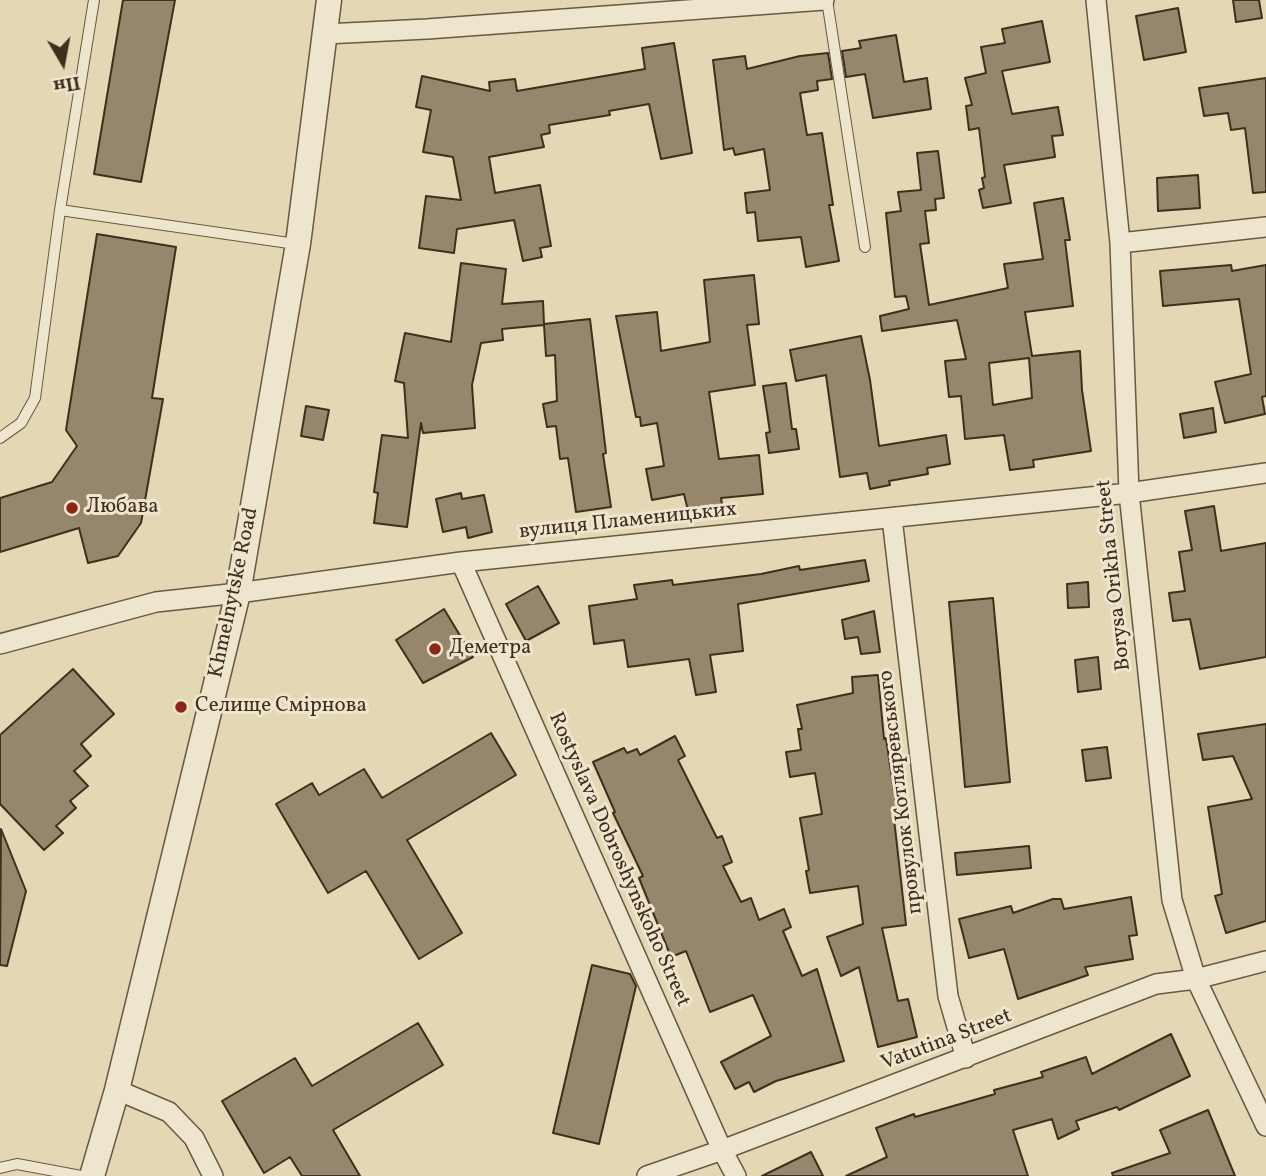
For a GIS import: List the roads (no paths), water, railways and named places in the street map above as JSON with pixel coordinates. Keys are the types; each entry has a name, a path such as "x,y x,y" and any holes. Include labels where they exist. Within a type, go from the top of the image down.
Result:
{"street":[{"name":"Khmelnytske Road","path":"92,1176 117,1090 238,593 298,244 329,0"},
{"path":"325,34 826,0"},
{"name":"Borysa Orikha Street","path":"1096,0 1120,243 1129,492 1172,900 1196,979 1266,1126"},
{"path":"1120,243 1266,228"},
{"name":"вулиця Пламеницьких","path":"0,644 156,602 461,562 1129,492 1266,473"},
{"name":"провулок Котляревського","path":"892,517 948,996 966,1058"},
{"name":"Rostyslava Dobroshynskoho Street","path":"461,562 722,1150 736,1176"},
{"name":"Vatutina Street","path":"647,1176 966,1058 1156,984 1196,979 1266,961"},
{"path":"117,1090 169,1112 194,1138 213,1176"}],"lane":[{"path":"0,438 21,423 34,398 60,210 94,0"},
{"path":"826,0 865,247"},
{"path":"60,210 298,244"},
{"path":"0,1168 17,1164 81,1176"}],"place":[{"name":"Любава","path":"72,508"},
{"name":"Деметра","path":"435,649"},
{"name":"Селище Смірнова","path":"181,707"}]}
